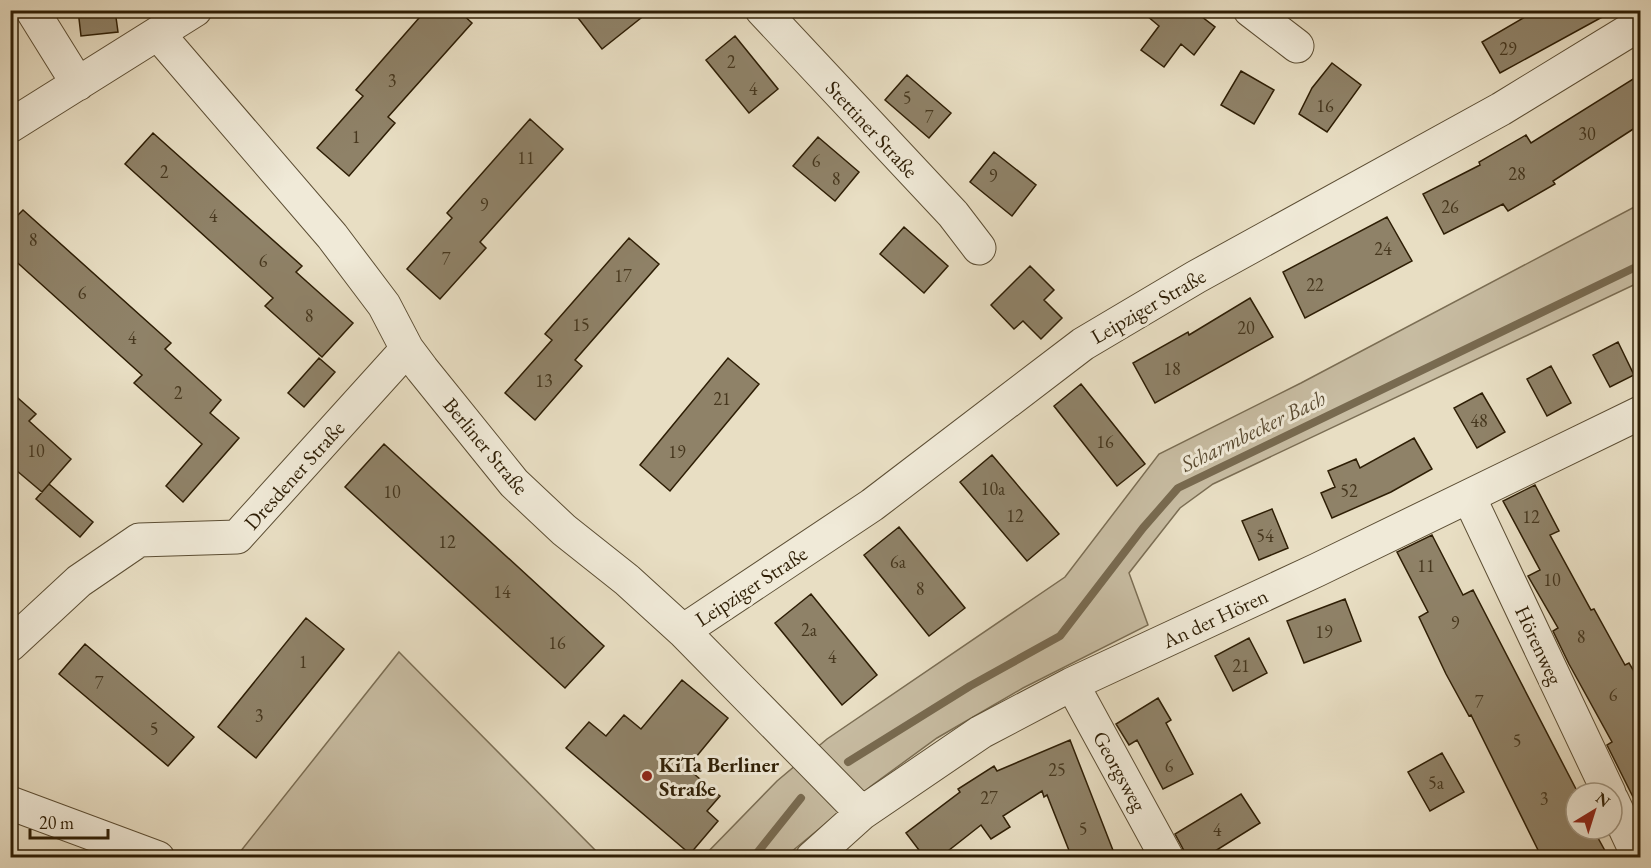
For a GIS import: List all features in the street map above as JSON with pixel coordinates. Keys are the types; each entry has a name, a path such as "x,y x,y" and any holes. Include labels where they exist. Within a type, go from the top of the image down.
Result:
{"street":[{"path":"32,10 78,84"},
{"path":"10,126 159,35 195,10"},
{"name":"Stettiner Straße","path":"762,10 953,214 979,248"},
{"path":"1250,10 1296,46"},
{"name":"Leipziger Straße","path":"683,631 872,505 1083,344 1196,277 1501,109 1641,24"},
{"name":"Berliner Straße","path":"159,35 332,236 384,305 407,349 514,483 564,530 627,580 683,631 862,813"},
{"name":"Dresdener Straße","path":"10,645 79,581 139,540 237,537 407,349"},
{"name":"An der Hören","path":"812,858 862,813 981,732 1072,684 1641,413"},
{"name":"Hörenweg","path":"1468,497 1603,781"},
{"name":"Georgsweg","path":"1072,684 1167,858"},
{"path":"10,803 158,858"},
{"path":"1624,826 1639,858"}],"shaded area":[{"path":"1640,204 1640,282 1213,484 1180,508 1129,573 1148,625 1023,688 937,738 871,786 785,857 702,858 777,781 827,739 1065,577 1159,454 1301,383"},
{"path":"399,652 602,857 236,857"}],"building":[{"path":"78,10 115,10 118,32 81,36"},
{"path":"426,10 458,10 472,23 388,117 395,123 349,176 317,148 363,96 356,90"},
{"path":"572,10 651,10 602,49"},
{"path":"1140,10 1193,10 1215,27 1194,55 1181,44 1164,67 1141,50 1159,26"},
{"path":"1537,10 1615,10 1500,73 1482,42"},
{"path":"735,36 778,89 749,113 706,60"},
{"path":"1332,63 1361,85 1327,132 1299,114 1312,88"},
{"path":"1241,71 1274,90 1254,124 1221,105"},
{"path":"1641,74 1641,124 1553,181 1555,184 1508,211 1503,204 1444,234 1423,194 1480,165 1479,162 1526,135 1531,143"},
{"path":"907,75 951,113 929,138 885,100"},
{"path":"530,119 563,149 480,242 486,248 440,299 407,269 452,218 447,213"},
{"path":"153,133 302,266 296,272 353,323 322,357 265,306 273,298 125,164"},
{"path":"818,137 859,172 835,201 793,166"},
{"path":"994,152 1036,185 1012,216 970,182"},
{"path":"23,210 171,343 165,349 221,400 210,413 239,438 183,502 166,486 202,444 134,383 142,375 10,256 10,223"},
{"path":"1387,217 1412,261 1305,318 1283,272"},
{"path":"904,227 948,266 924,293 880,254"},
{"path":"629,238 659,264 575,360 582,366 535,420 505,393 552,340 545,334"},
{"path":"1030,266 1054,290 1044,300 1062,318 1041,339 1023,321 1014,329 991,305"},
{"path":"1250,298 1273,337 1155,403 1133,363 1188,332 1189,335"},
{"path":"1618,342 1634,375 1610,387 1593,355"},
{"path":"319,358 335,372 304,407 288,393"},
{"path":"728,358 759,384 670,491 640,465"},
{"path":"1551,366 1571,403 1547,416 1527,379"},
{"path":"1081,384 1145,464 1117,486 1054,406"},
{"path":"10,391 36,414 29,421 71,459 42,492 10,465"},
{"path":"1482,393 1505,432 1477,448 1454,408"},
{"path":"1414,438 1432,469 1391,492 1332,518 1321,493 1335,487 1328,471 1356,459 1360,468"},
{"path":"384,444 604,646 565,688 345,487"},
{"path":"992,455 1059,534 1027,561 960,482"},
{"path":"49,484 93,522 80,537 36,499"},
{"path":"1535,485 1559,531 1550,535 1591,610 1594,609 1625,665 1629,663 1641,683 1641,813 1607,745 1612,742 1553,631 1558,628 1528,576 1540,570 1503,501"},
{"path":"1272,509 1288,548 1259,560 1242,521"},
{"path":"899,527 965,608 929,636 864,555"},
{"path":"1432,535 1463,595 1473,590 1572,781 1564,781 1564,841 1600,841 1609,858 1542,858 1471,715 1469,716 1446,674 1419,617 1428,612 1397,552"},
{"path":"811,594 877,675 842,705 775,623"},
{"path":"1345,599 1361,641 1304,663 1287,621"},
{"path":"306,618 344,649 256,758 218,727"},
{"path":"1249,638 1267,673 1233,691 1215,656"},
{"path":"85,644 194,737 168,766 59,674"},
{"name":"KiTa Berliner Straße","path":"682,680 728,718 687,768 720,796 707,811 718,821 690,854 566,748 589,722 606,736 624,715 641,729"},
{"path":"1158,698 1171,720 1166,723 1193,774 1163,789 1137,740 1129,745 1116,724"},
{"path":"1070,740 1116,858 1072,858 1047,795 1044,797 1042,791 1003,816 1010,827 991,839 981,825 939,858 925,858 906,833 960,792 958,789 994,766 997,771"},
{"path":"1442,753 1464,792 1430,811 1408,772"},
{"path":"1241,794 1260,823 1204,858 1188,858 1175,834"}],"waterway":[{"name":"Scharmbecker Bach","path":"848,762 970,686 1060,636 1143,528 1178,488 1640,265"},
{"name":"Scharmbecker Bach","path":"753,858 801,798"}],"place":[{"name":"KiTa Berliner Straße","path":"647,776"}]}
